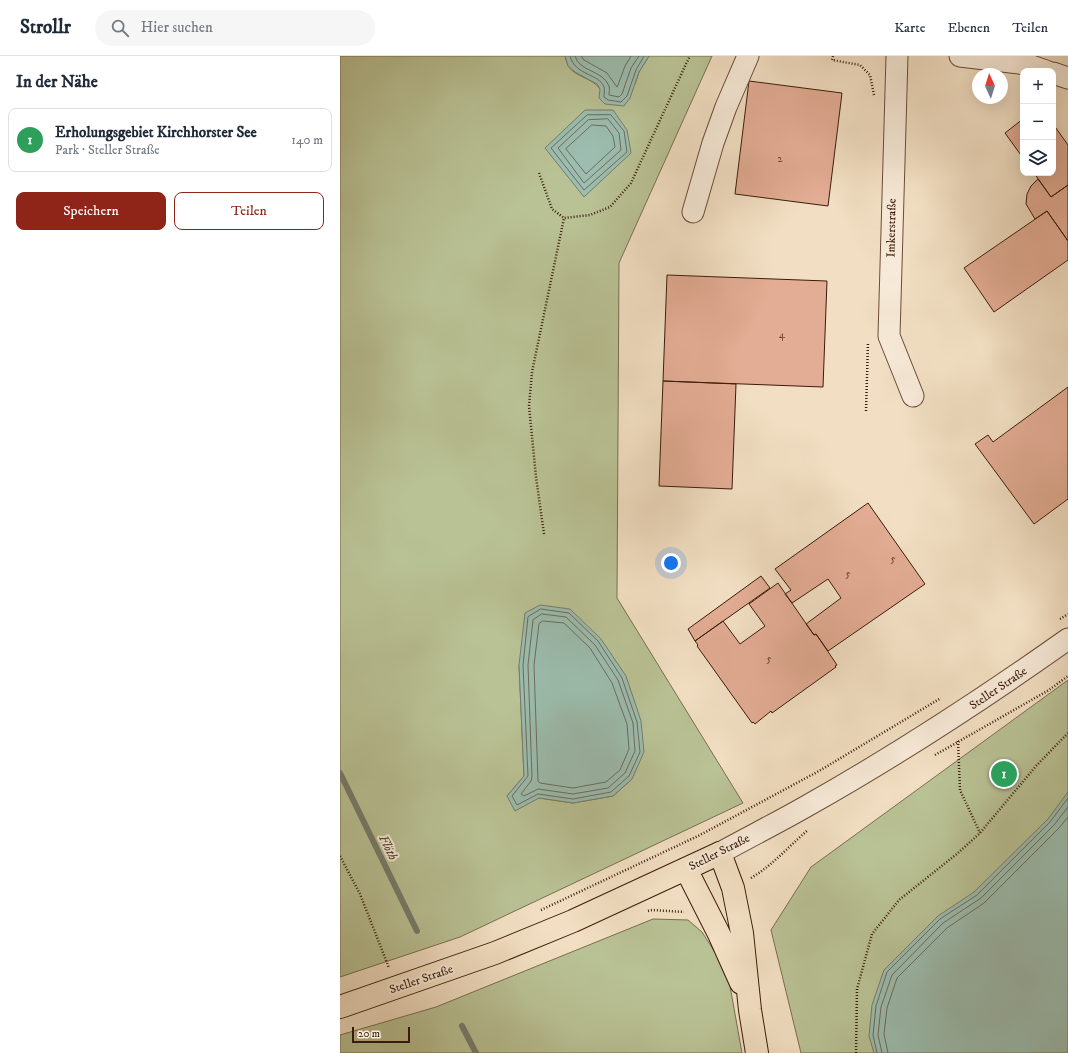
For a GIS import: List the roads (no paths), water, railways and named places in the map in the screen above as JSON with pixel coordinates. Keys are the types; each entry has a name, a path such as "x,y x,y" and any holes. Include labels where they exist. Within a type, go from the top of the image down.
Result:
{"main road":[{"name":"Steller Straße","path":"340,1007 495,953 573,921 720,853"},
{"path":"720,853 733,888 742,933 750,1010 757,1053"},
{"path":"686,869 720,934 737,971 750,1010"}],"street":[{"path":"693,212 726,107 748,56"},
{"name":"Imkerstraße","path":"896,56 889,336 913,396"},
{"path":"960,56 1026,64 1037,68"},
{"path":"1056,74 1068,78"},
{"name":"Steller Straße","path":"720,853 805,807 889,758 964,711 1068,639"}],"water":[{"path":"565,56 649,56 639,72 630,98 624,106 605,104 599,98 600,89 597,84 575,72 568,66"},
{"path":"585,110 613,110 627,130 631,153 584,197 545,148"},
{"path":"540,605 570,609 601,639 626,676 641,721 644,752 632,779 613,796 573,803 539,798 515,811 507,796 524,776 519,665 525,613"},
{"path":"1068,792 1068,1053 874,1053 869,1036 872,1005 884,970 938,916 974,892 1048,819"}],"waterway":[{"name":"Flöth","path":"340,773 417,931"},
{"name":"Flöth","path":"462,1026 476,1053"}],"place":[{"name":"Erholungsgebiet Kirchhorster See","path":"1004,774"}]}
